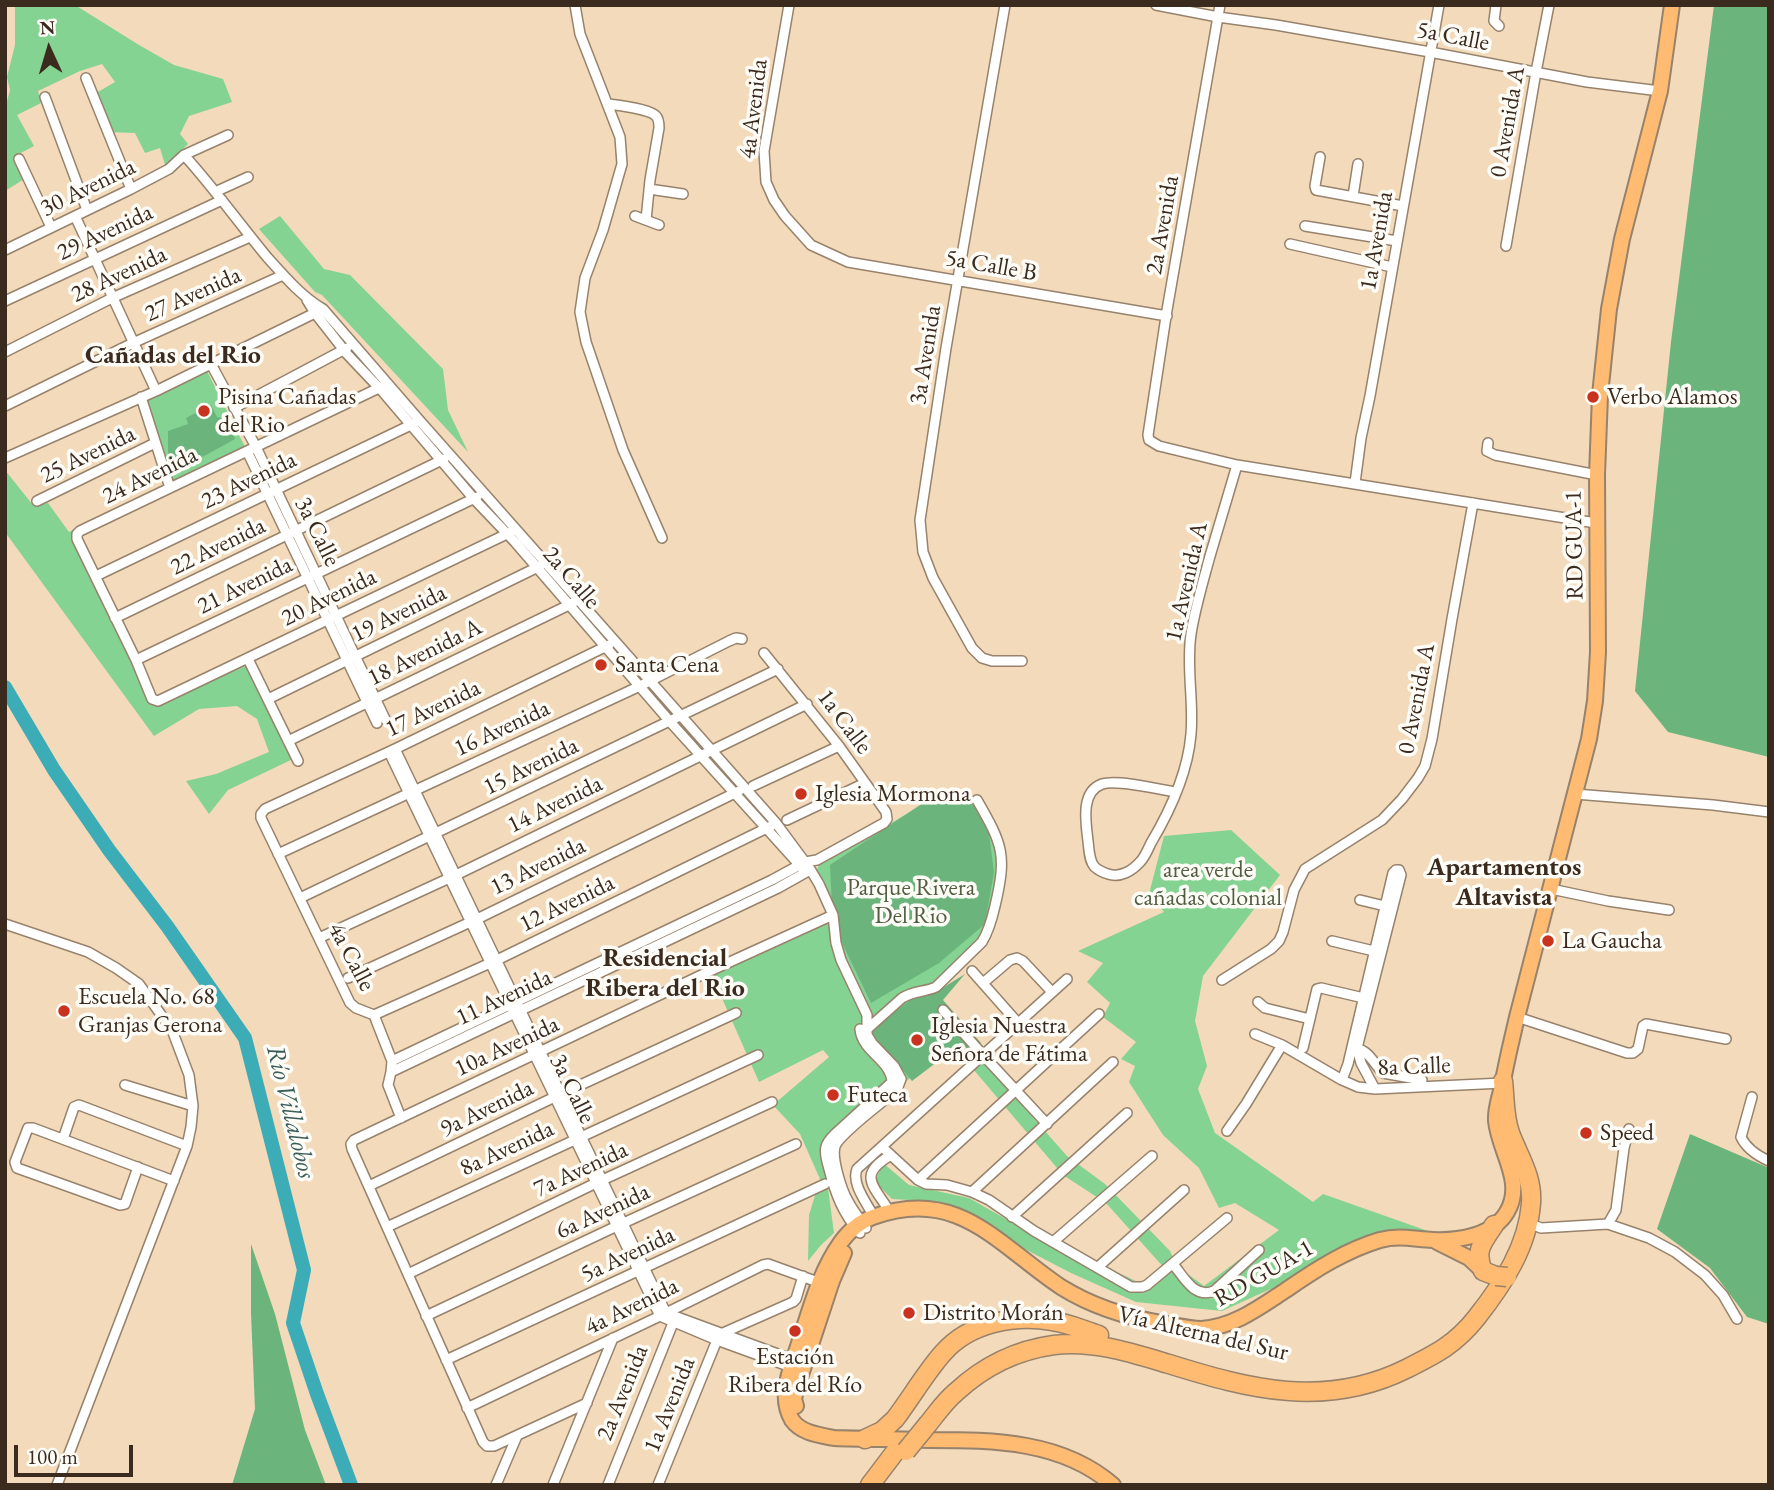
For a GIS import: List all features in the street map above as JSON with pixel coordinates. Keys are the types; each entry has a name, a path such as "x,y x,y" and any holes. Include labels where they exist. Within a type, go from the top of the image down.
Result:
{"highway":[{"path":"1494,1226 1481,1243 1478,1258 1495,1275 1517,1273 1523,1268 1536,1226 1539,1181 1502,1084"},
{"name":"Vía Alterna del Sur","path":"870,1485 902,1450 949,1386 995,1352 1025,1339 1058,1334 1099,1335 1129,1340 1247,1375 1297,1381 1354,1375 1388,1365 1451,1334 1469,1321 1489,1297 1502,1276 1523,1226 1527,1189 1524,1172 1504,1116 1502,1084"},
{"name":"Vía Alterna del Sur","path":"922,1424 978,1373 997,1362 1030,1350 1057,1345 1092,1345 1125,1351 1245,1386 1298,1391 1325,1391 1374,1382 1436,1354 1456,1340 1492,1299 1517,1254 1527,1226 1531,1189 1527,1171 1510,1133 1502,1084"},
{"path":"866,1439 882,1431 895,1419 942,1353 972,1332 999,1322 1028,1318 1054,1321 1099,1335"},
{"name":"Vía Alterna del Sur","path":"881,1485 902,1450"}],"main road":[{"name":"RD GUA-1","path":"863,1225 890,1212 930,1209 951,1213 1010,1247 1057,1284 1090,1302 1137,1319 1200,1329 1230,1323 1246,1316 1315,1270 1363,1246 1397,1237 1432,1240 1465,1237 1494,1226 1507,1212 1514,1185 1497,1130 1497,1102 1589,739 1598,652 1596,523 1600,395 1611,296 1622,239 1660,92 1672,5"},
{"path":"863,1225 841,1242 818,1280 786,1391 787,1409 799,1428 834,1438 982,1440 1029,1446 1055,1452 1082,1463 1113,1485"},
{"path":"809,1432 796,1409 796,1361 820,1319 837,1267 863,1225"},
{"path":"1432,1240 1469,1258 1495,1275"},
{"path":"818,1280 816,1304 820,1319"}],"street":[{"path":"575,5 580,34 620,137 622,163 603,230 585,278 580,312 586,342 623,450 662,538"},
{"name":"4a Avenida","path":"789,5 764,152 766,182 785,216 811,245"},
{"name":"3a Avenida","path":"1005,5 946,348 920,520 923,552 933,578 972,648 982,659 1022,662"},
{"name":"5a Calle","path":"1156,5 1587,82 1660,92"},
{"name":"2a Avenida","path":"1220,5 1148,435 1149,440 1159,446 1237,464"},
{"name":"1a Avenida","path":"1355,484 1439,5"},
{"path":"1496,5 1494,21 1499,26"},
{"name":"0 Avenida A","path":"1506,247 1549,5"},
{"path":"86,78 131,190"},
{"path":"44,97 87,210"},
{"path":"608,104 649,112 656,116 659,128 646,220"},
{"name":"30 Avenida","path":"5,250 131,190 169,169 184,155 228,135"},
{"name":"2a Calle","path":"184,155 250,237 354,345 384,386 446,458 474,499 547,563 744,789 808,870"},
{"path":"1320,157 1316,190 1403,206"},
{"path":"19,159 51,228"},
{"path":"1353,196 1358,164"},
{"name":"29 Avenida","path":"5,301 94,260 218,196 248,177"},
{"path":"649,188 683,194"},
{"path":"75,216 156,391"},
{"path":"635,216 659,225"},
{"path":"1305,226 1396,241"},
{"name":"28 Avenida","path":"5,352 112,298 250,237"},
{"path":"1290,244 1392,267"},
{"name":"5a Calle B","path":"811,245 848,262 1167,316"},
{"name":"27 Avenida","path":"5,406 133,343 284,275"},
{"path":"5,458 156,391 319,311"},
{"name":"2a Calle","path":"319,311 343,350 384,386"},
{"path":"234,408 354,345"},
{"name":"3a Calle","path":"211,364 381,721"},
{"name":"24 Avenida","path":"96,576 77,538 80,531 384,386"},
{"path":"141,397 170,488"},
{"name":"23 Avenida","path":"96,576 416,423"},
{"name":"25 Avenida","path":"37,501 155,443"},
{"path":"1488,443 1487,451 1495,455 1597,475"},
{"name":"2a Calle","path":"446,458 485,494 537,568 700,755 744,789"},
{"name":"22 Avenida","path":"115,618 446,458"},
{"path":"1237,464 1596,523"},
{"name":"1a Avenida A","path":"1175,792 1114,782 1100,784 1087,802 1085,815 1091,860 1095,868 1108,874 1119,875 1127,873 1141,861 1163,822 1181,778 1191,737 1191,634 1237,464"},
{"name":"21 Avenida","path":"136,660 485,494"},
{"name":"0 Avenida A","path":"1222,980 1272,950 1279,942 1294,890 1304,869 1382,820 1419,778 1432,739 1473,503"},
{"name":"20 Avenida","path":"136,660 152,699 158,701 511,531"},
{"name":"19 Avenida","path":"268,699 547,563"},
{"path":"96,576 136,660"},
{"name":"18 Avenida A","path":"288,741 579,600"},
{"name":"16 Avenida","path":"278,854 640,686 729,640 742,639"},
{"name":"17 Avenida","path":"265,809 392,751 615,641"},
{"name":"1a Calle","path":"764,653 839,746 886,812 887,819"},
{"path":"248,659 298,761"},
{"name":"15 Avenida","path":"300,898 778,669"},
{"name":"14 Avenida","path":"319,938 807,704"},
{"name":"13 Avenida","path":"348,978 839,746"},
{"name":"3a Calle","path":"392,751 663,1314"},
{"path":"787,820 865,782"},
{"path":"1575,794 1769,812"},
{"path":"863,1032 908,994 936,987 987,934 1000,881 1002,858 996,832 977,800"},
{"name":"4a Calle","path":"265,809 261,818 350,1003 356,1009 374,1015 392,1061 388,1085 401,1118"},
{"name":"11 Avenida","path":"391,1072 516,1008 808,870 817,860 887,819"},
{"name":"12 Avenida","path":"374,1015 494,961 771,826"},
{"path":"808,870 830,916 834,956 860,1015 863,1032 898,1071 893,1093 838,1141 834,1149 847,1201 863,1225"},
{"path":"1550,889 1669,910"},
{"path":"1342,1080 1354,1049 1389,907 1360,900"},
{"name":"10a Avenida","path":"369,1186 351,1144 354,1140 830,916"},
{"path":"5,924 88,953 139,984 172,1030 189,1075 192,1106 187,1146 57,1485"},
{"path":"1332,941 1378,952"},
{"path":"983,984 1010,960 1017,958 1052,992"},
{"path":"972,971 1018,1023"},
{"path":"863,1225 861,1192 855,1177 858,1169 1068,979"},
{"path":"1303,1048 1318,988 1366,999"},
{"path":"1258,1002 1265,1008 1310,1019"},
{"name":"11 Avenida","path":"392,1061 516,1008"},
{"path":"943,1010 1048,1124"},
{"name":"9a Avenida","path":"369,1186 736,1013"},
{"path":"918,1180 1099,1014"},
{"path":"1517,1017 1627,1053 1638,1049 1643,1026 1646,1024 1726,1039"},
{"name":"8a Calle","path":"1255,1034 1282,1045 1358,1087 1375,1089 1502,1084"},
{"path":"1227,1130 1282,1045"},
{"path":"1354,1049 1368,1053 1383,1073 1422,1080"},
{"path":"1354,1049 1375,1089"},
{"name":"8a Avenida","path":"387,1227 758,1055"},
{"path":"972,1192 1113,1062"},
{"path":"125,1085 192,1106"},
{"path":"1752,1097 1741,1137 1751,1150 1769,1161"},
{"name":"7a Avenida","path":"408,1274 772,1102"},
{"path":"63,1139 74,1107 79,1105 187,1146"},
{"path":"1012,1217 1127,1113"},
{"path":"138,1167 125,1204 120,1205 17,1168 15,1162 27,1128 33,1128 138,1167 174,1181"},
{"path":"1608,1224 1616,1210 1629,1129"},
{"name":"6a Avenida","path":"426,1316 796,1144"},
{"path":"882,1147 918,1180 926,1184 957,1187 989,1200 1012,1217 1126,1285 1147,1285 1227,1218"},
{"path":"890,1212 870,1178 877,1163 891,1155"},
{"path":"1053,1242 1152,1156"},
{"name":"5a Avenida","path":"446,1360 825,1184"},
{"path":"369,1186 467,1408 487,1446 494,1446 587,1403"},
{"path":"1098,1267 1185,1190"},
{"path":"1536,1226 1541,1228 1608,1224 1649,1238 1675,1252 1705,1275 1723,1295 1737,1319"},
{"path":"1172,1264 1197,1292 1205,1294 1214,1291 1259,1250"},
{"name":"4a Avenida","path":"467,1408 765,1264 818,1280"},
{"path":"720,1337 793,1302 803,1276"},
{"path":"663,1314 720,1337 796,1361"},
{"name":"2a Avenida","path":"607,1485 674,1319"},
{"name":"1a Avenida","path":"658,1485 720,1337"},
{"path":"554,1485 613,1338"},
{"path":"496,1485 517,1436"}],"green space":[{"path":"15,5 75,5 174,65 223,79 232,102 189,116 180,134 188,144 166,168 160,148 145,153 135,133 108,132 96,93 115,82 102,64 80,71 38,91 41,103 17,115 34,146 15,156 26,178 5,191 5,109 10,90 7,77 15,45"},
{"path":"1714,5 1769,5 1769,757 1668,732 1635,691 1671,342"},
{"path":"280,216 324,269 350,275 443,369 448,410 468,452 322,295 315,292 259,229"},
{"path":"207,371 245,447 170,482 142,397"},
{"path":"211,405 217,417 227,419 235,439 168,476 168,431 188,424 186,418"},
{"path":"5,470 32,504 48,503 69,532 76,528 156,705 248,665 295,758 228,790 209,814 186,781 216,774 269,752 257,719 237,706 199,709 154,736 5,532"},
{"name":"Parque Rivera Del Rio","path":"959,792 975,806 1000,846 1000,881 979,946 944,979 923,991 958,1038 823,1151 834,1233 808,1261 809,1215 820,1179 800,1134 773,1105 829,1057 823,1050 759,1082 710,971 834,917 814,874 820,864 931,800"},
{"path":"951,796 986,810 994,872 985,924 939,963 871,1003 843,945 832,908 830,865 926,801"},
{"name":"area verde cañadas colonial","path":"1231,830 1280,875 1203,976 1195,1021 1207,1066 1198,1089 1215,1133 1313,1202 1323,1194 1442,1236 1398,1232 1350,1244 1286,1282 1222,1311 1136,1302 1017,1245 978,1219 929,1201 892,1199 875,1182 883,1163 909,1185 969,1198 1011,1222 1142,1284 1166,1270 1106,1203 1063,1175 973,1069 981,1059 1067,1156 1105,1184 1170,1251 1177,1266 1204,1286 1279,1230 1235,1203 1219,1208 1199,1168 1163,1135 1129,1082 1135,1066 1121,1059 1136,1042 1103,1017 1110,1003 1087,982 1103,963 1078,951 1164,912 1149,894 1164,836"},
{"name":"Iglesia Nuestra Señora de Fátima","path":"965,974 943,1000 981,1043 971,1054 962,1043 912,1081 870,1031 922,991 944,987"},
{"path":"1690,1134 1769,1168 1769,1324 1747,1317 1710,1268 1657,1229"},
{"path":"251,1244 275,1314 305,1430 326,1485 232,1485 255,1409"}],"waterway":[{"name":"Río Villalobos","path":"5,687 54,770 245,1038 304,1270 293,1323 351,1485"}],"place":[{"name":"Verbo Alamos","path":"1593,397"},
{"name":"Pisina Cañadas del Rio","path":"204,411"},
{"name":"Santa Cena","path":"601,665"},
{"name":"Iglesia Mormona","path":"801,794"},
{"name":"La Gaucha","path":"1548,941"},
{"name":"Escuela No. 68 Granjas Gerona","path":"64,1011"},
{"name":"Iglesia Nuestra Señora de Fátima","path":"917,1040"},
{"name":"Futeca","path":"833,1095"},
{"name":"Speed","path":"1586,1133"},
{"name":"Distrito Morán","path":"909,1313"},
{"name":"Estación Ribera del Río","path":"795,1331"}],"district":[{"name":"Cañadas del Rio","path":"173,356"},
{"name":"Apartamentos Altavista","path":"1504,883"},
{"name":"Residencial Ribera del Rio","path":"665,974"}]}
